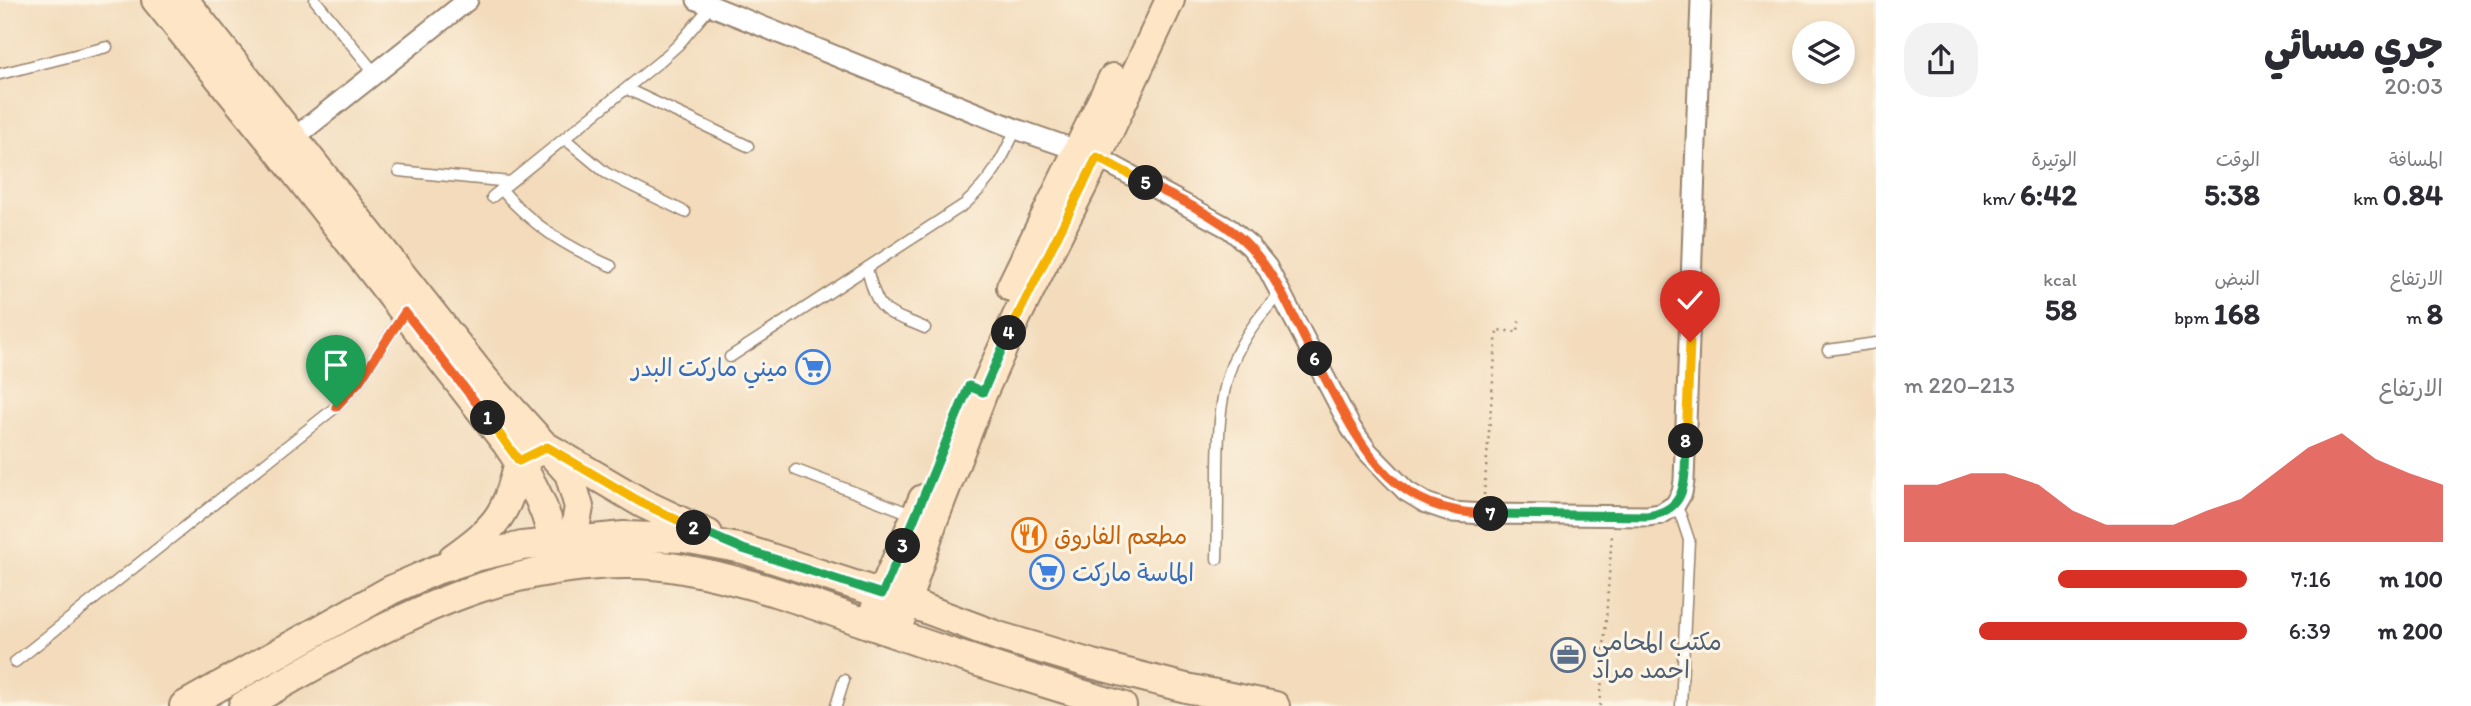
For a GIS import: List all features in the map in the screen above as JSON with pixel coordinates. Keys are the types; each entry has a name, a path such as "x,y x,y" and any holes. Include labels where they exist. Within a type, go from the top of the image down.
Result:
{"main road":[{"path":"156,0 286,144 491,387 569,473 576,489 579,507 564,542 561,570"},
{"path":"184,0 405,312 519,461 564,542"},
{"path":"1087,154 1151,0"},
{"path":"882,629 1009,312 1087,154 1170,0"},
{"path":"436,570 491,529 505,510 519,461 547,447"},
{"path":"547,447 642,503 743,549 894,598 998,636 1091,664 1186,688 1276,706"},
{"path":"184,706 391,590 436,570 511,548 624,536 684,538 743,549"},
{"path":"243,706 399,620 430,606 482,587 561,570 625,565 681,568 736,581 988,666 1122,706"}],"street":[{"path":"286,144 468,0"},
{"path":"704,3 1016,129 1087,154 1230,229 1250,246 1267,267 1351,428 1385,472 1406,491 1426,503 1452,512 1613,516 1661,514 1675,505 1682,493 1701,0"}],"lane":[{"path":"315,0 375,73"},
{"path":"492,197 678,45 704,3"},
{"path":"0,74 107,47"},
{"path":"627,89 748,146"},
{"path":"730,357 951,215 978,192 1000,165 1016,129"},
{"path":"565,139 606,173 685,212"},
{"path":"399,171 505,186 524,213 557,240 611,266"},
{"path":"867,269 878,304 891,313 925,328"},
{"path":"1217,559 1219,418 1222,394 1233,360 1250,328 1281,292"},
{"path":"15,662 336,407 359,382 405,312"},
{"path":"1828,351 1876,342"},
{"path":"796,470 925,518"},
{"path":"1675,505 1689,540 1681,706"},
{"path":"836,706 845,680"}],"path":[{"path":"1483,514 1497,330 1518,332 1519,322 1525,322"},
{"path":"1600,706 1613,516"}],"place":[{"name":"ميني ماركت البدر","path":"813,367"},
{"name":"مطعم الفاروق","path":"1029,535"},
{"name":"الماسة ماركت","path":"1047,572"},
{"name":"مكتب المحامي احمد مراد","path":"1568,655"}],"route":[{"path":"336,407 359,382 405,312 519,461 547,447 594,477 692,528 743,549 882,594 969,386 983,392 1017,316 1097,157 1206,214 1250,246 1267,267 1351,428 1368,452 1406,491 1426,503 1452,512 1647,516 1661,514 1675,505 1682,493 1684,481 1690,342"}]}
